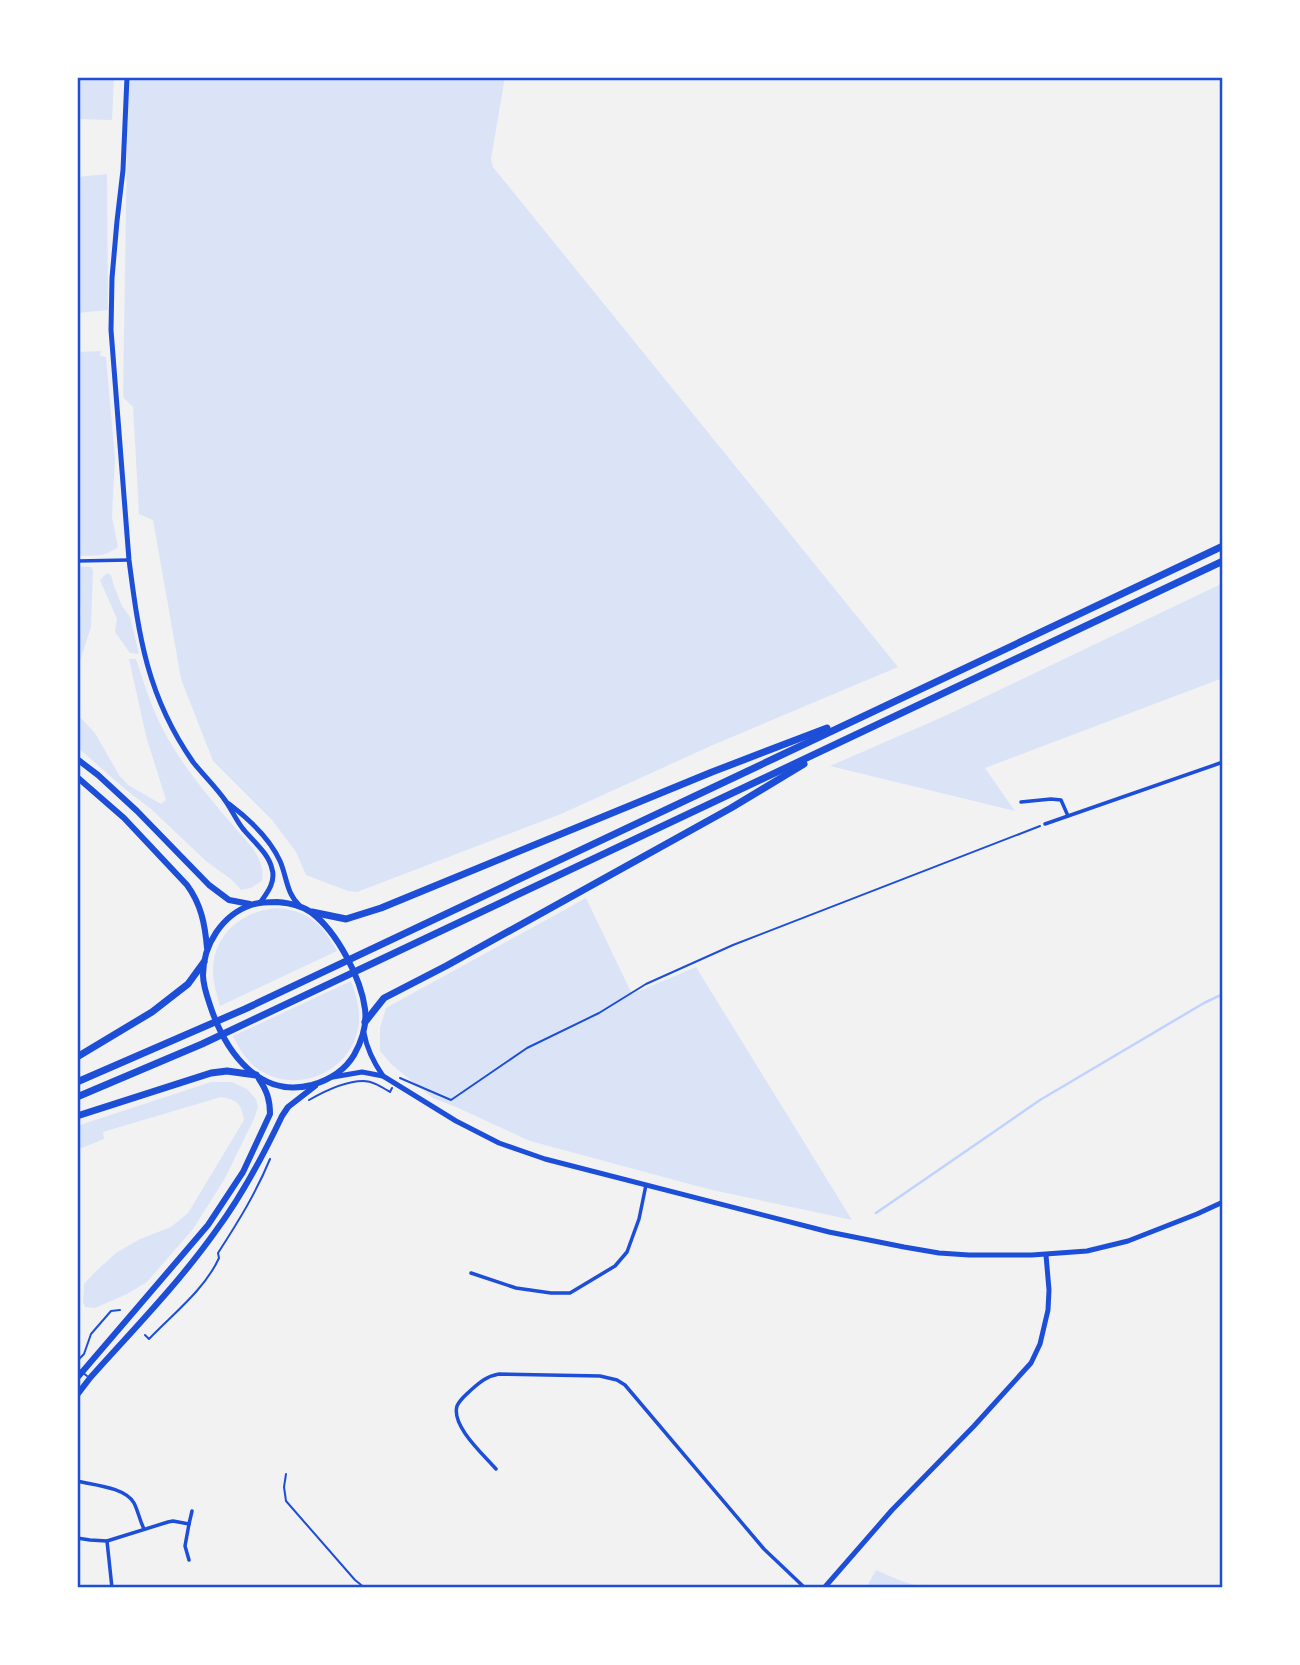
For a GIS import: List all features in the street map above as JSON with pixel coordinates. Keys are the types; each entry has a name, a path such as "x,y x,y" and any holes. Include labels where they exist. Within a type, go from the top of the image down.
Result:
{"highway":[{"path":"77,1082 245,1009 1223,546"},
{"path":"77,1097 202,1045 1223,561"},
{"path":"312,912 346,919 381,908 724,767 856,719"},
{"path":"364,1026 384,998 458,960 731,808 828,749"},
{"path":"77,1057 152,1013 188,984 204,962"},
{"path":"77,1116 211,1073 227,1071 257,1076"}],"main road":[{"path":"127,77 123,170 112,278 111,330 129,560 142,649 155,694 180,742 227,803 236,820 267,857 273,871 270,888 260,903"},
{"path":"77,759 137,811 217,891 229,900 251,905"},
{"path":"77,777 124,818 187,885 201,910 207,950"},
{"path":"227,803 243,814 273,850 285,873 290,894 300,905 312,912 330,932 347,958 362,996 366,1045 383,1076 456,1121 499,1143 545,1159 829,1232 939,1253 1001,1256 1087,1251 1128,1241 1223,1202"},
{"path":"79,1372 208,1225 243,1172 270,1114 268,1093 257,1076 234,1053 218,1027 205,990 204,962 214,935 229,917 251,905 277,902 300,905"},
{"path":"77,1395 216,1232 250,1179 289,1107 344,1068 352,1058 364,1026"},
{"path":"330,1078 362,1072 383,1076"},
{"path":"257,1076 280,1086 304,1087 322,1082"},
{"path":"824,1588 892,1510 1031,1363 1040,1344 1048,1310 1046,1255"}],"street":[{"path":"77,561 129,560"},
{"path":"1045,824 1223,762"},
{"path":"1021,802 1061,800 1068,816"},
{"path":"471,1273 516,1288 570,1293 615,1266 626,1252 639,1219 646,1185"},
{"path":"496,1469 462,1429 456,1415 461,1399 483,1380 499,1374 600,1376 617,1380 625,1385 764,1549 805,1588"},
{"path":"77,1481 126,1494 134,1502 144,1529"},
{"path":"189,1560 185,1546 192,1511"},
{"path":"77,1538 107,1541 173,1521 189,1524"},
{"path":"107,1541 112,1588"}],"lane":[{"path":"79,1372 90,1378"},
{"path":"286,1474 286,1501 365,1588"}],"path":[{"path":"301,1105 322,1093 364,1081 390,1092 400,1077 451,1100 527,1048 599,1013 646,984 746,940 1045,824"},
{"path":"145,1335 149,1339 213,1270 219,1258 218,1253 261,1182 270,1158"},
{"path":"77,1361 84,1354 90,1334 111,1311 120,1311"}],"shaded area":[{"path":"77,77 114,77 112,120 77,119"},
{"path":"128,77 505,77 491,159 493,167 898,667 713,745 561,814 357,892 306,875 296,852 272,820 213,761 181,679 153,520 139,514 133,407 123,397"},
{"path":"107,174 108,310 77,313 77,177"},
{"path":"101,351 100,356 106,357 115,459 112,517 118,547 94,556 77,556 77,352"},
{"path":"77,566 91,567 93,570 91,627 77,670 77,626 81,615"},
{"path":"107,573 111,575 122,606 130,617 139,654 130,653 115,632 117,619 100,580"},
{"path":"1223,583 1223,678 985,768 1015,811 830,766 947,715"},
{"path":"129,659 136,659 156,715 182,761 252,847 259,860 263,873 262,881 251,888 241,890 77,747 79,716 95,733 119,775 128,785 161,804 166,800 146,736"},
{"path":"586,898 632,994 696,967 852,1220 708,1189 530,1141 433,1098 392,1065 380,1051 380,1028 386,1008"},
{"path":"278,908 298,912 314,921 337,951 220,1006 213,974 217,948 223,937 241,920 252,914"},
{"path":"351,981 359,1012 354,1040 346,1055 334,1067 319,1075 287,1080 270,1076 248,1060 233,1036"},
{"path":"211,1082 232,1082 247,1089 256,1099 258,1107 224,1180 193,1229 147,1282 95,1308 85,1307 84,1284 94,1273 116,1253 140,1239 171,1227 188,1213 244,1120 237,1103 221,1097 103,1132 104,1139 77,1150 77,1126"},
{"path":"876,1570 899,1580 924,1588 866,1588"}],"waterway":[{"path":"876,1213 1040,1100 1223,994"}]}
